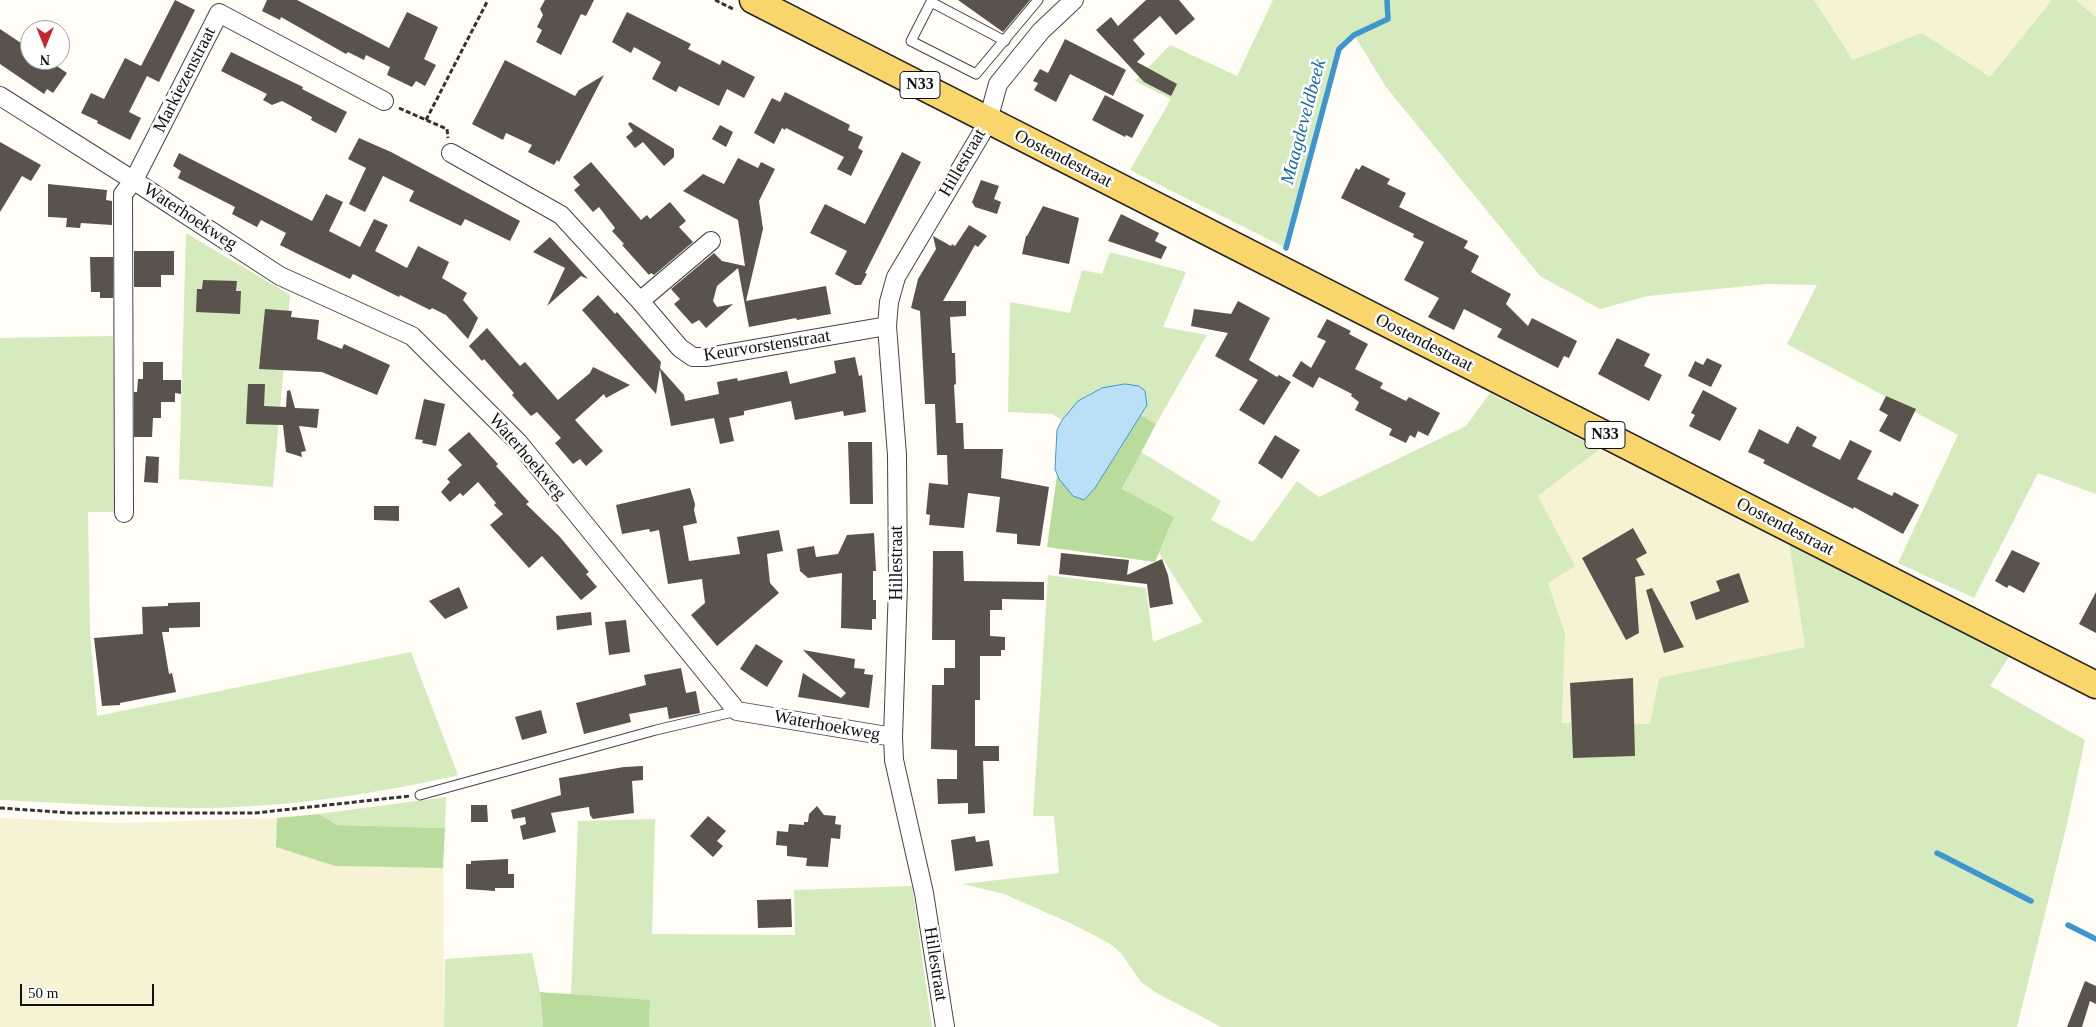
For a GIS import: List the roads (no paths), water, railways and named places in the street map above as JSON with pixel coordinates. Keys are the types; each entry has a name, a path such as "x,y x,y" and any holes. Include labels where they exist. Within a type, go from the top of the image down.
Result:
{"main road":[{"name":"Oostendestraat","path":"753,0 2096,685"}],"street":[{"name":"Hillestraat","path":"945,1027 924,893 894,760 893,737 898,586 896,455 887,326 889,302 896,277 988,120 998,84 1041,31 1074,0"},
{"name":"Markiezenstraat","path":"134,180 219,13 384,101"},
{"name":"Waterhoekweg","path":"0,96 134,180 280,276 412,336 518,442 737,710 893,737"},
{"name":"Keurvorstenstraat","path":"451,153 561,214 640,300 680,348 693,356 707,357 887,326"},
{"name":"Waterhoekweg","path":"124,513 123,194 134,180"},
{"path":"640,300 711,241"}],"lane":[{"path":"1005,41 931,2 911,41 976,74 1005,41 1038,0"},
{"path":"420,795 656,730 737,710"}],"water":[{"path":"1125,384 1139,386 1145,391 1147,405 1095,488 1084,500 1073,496 1059,479 1055,469 1057,430 1062,420 1078,401 1102,388"}],"waterway":[{"name":"Maagdeveldbeek","path":"1286,248 1339,49 1354,35 1388,19 1387,0"},
{"name":"Maagdeveldbeek","path":"1937,853 2031,901"},
{"name":"Maagdeveldbeek","path":"2068,925 2096,939"}]}
